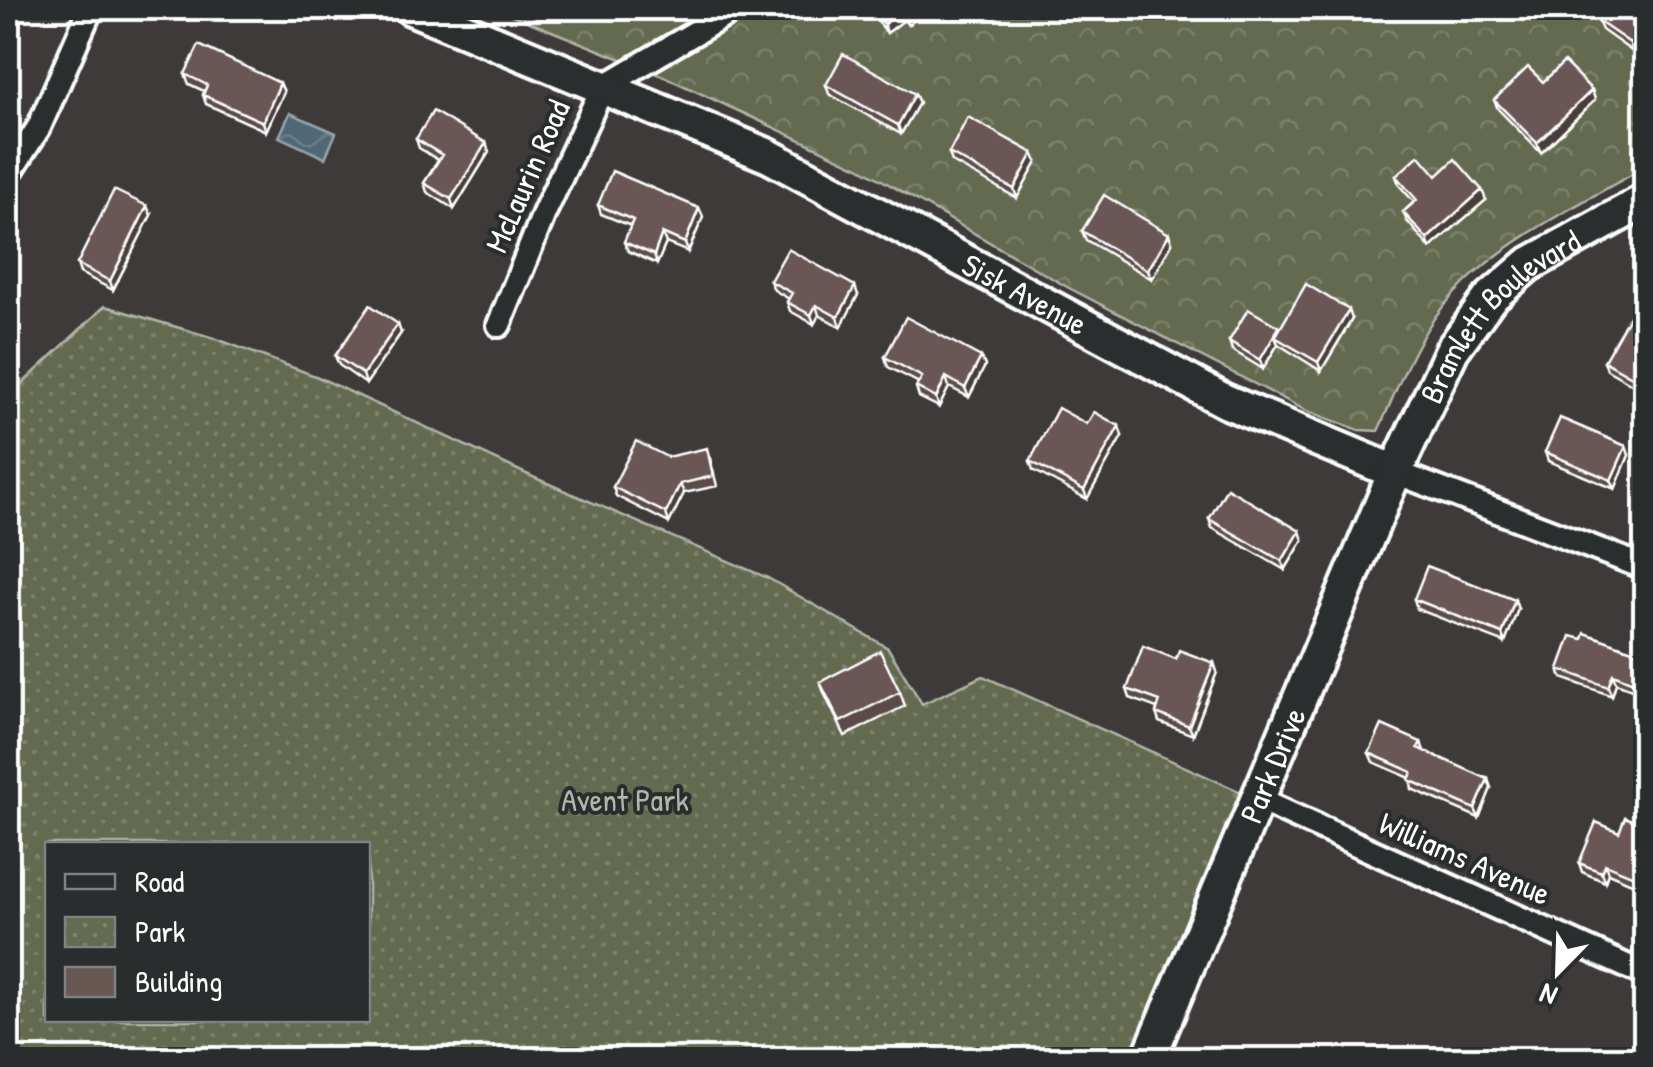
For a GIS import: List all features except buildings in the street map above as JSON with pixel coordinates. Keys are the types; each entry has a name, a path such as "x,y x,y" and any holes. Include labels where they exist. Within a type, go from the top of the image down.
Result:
{"street":[{"path":"8,175 39,127 91,8"},
{"name":"Sisk Avenue","path":"411,8 770,156 1225,402 1646,568"},
{"name":"McLaurin Road","path":"499,325 545,211 603,87 737,8"},
{"name":"Bramlett Boulevard","path":"1395,472 1452,350 1490,298 1528,264 1646,200"},
{"name":"Park Drive","path":"1148,1060 1395,472"},
{"name":"Williams Avenue","path":"1259,800 1646,975"}],"green space":[{"path":"495,8 1645,8 1645,167 1521,239 1465,283 1421,339 1378,431 1359,430 1307,411 1069,288 859,167 663,76"},
{"name":"Avent Park","path":"105,306 214,338 318,377 533,477 768,578 888,648 922,704 983,676 1259,800 1139,1059 8,1060 8,397"}],"water":[{"path":"290,113 336,133 325,158 279,137"}]}
